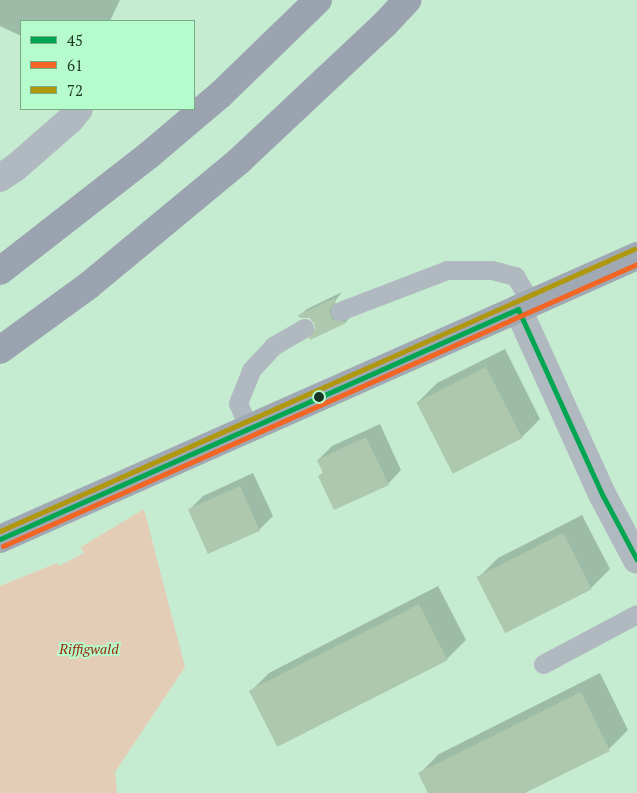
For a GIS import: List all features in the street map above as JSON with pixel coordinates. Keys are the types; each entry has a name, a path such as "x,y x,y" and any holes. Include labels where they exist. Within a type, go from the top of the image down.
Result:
{"highway":[{"path":"0,271 149,155 213,100 318,0"},
{"path":"0,350 88,286 239,161 385,24 407,0"}],"main road":[{"path":"0,539 637,256"}],"street":[{"path":"0,178 15,168 78,110"},
{"path":"524,306 603,496 637,560"}],"lane":[{"path":"340,312 447,270 492,270 515,276 524,306"},
{"path":"249,428 238,403 251,370 273,346 304,328"},
{"path":"542,664 637,614"}],"green space":[{"name":"Riffigwald","path":"144,509 185,667 115,772 117,793 0,793 0,586 57,563 59,566 84,553 81,547"}],"building":[{"path":"335,298 336,301 329,309 330,315 333,320 345,321 346,323 310,340 309,338 315,328 314,323 309,318 300,318 298,315"},
{"path":"486,367 522,438 453,474 417,402"},
{"path":"366,437 389,485 334,510 318,476 323,473 317,460"},
{"path":"240,486 260,531 208,554 188,509"},
{"path":"563,533 592,589 505,633 477,577"},
{"path":"419,604 448,660 277,747 249,691"},
{"path":"581,692 610,751 525,793 428,793 418,773"}],"transit line":[{"name":"72","path":"0,531 634,249"},
{"name":"61","path":"3,546 637,264"},
{"name":"45","path":"518,309 603,496 637,560"},
{"name":"45","path":"0,539 518,309"}]}
